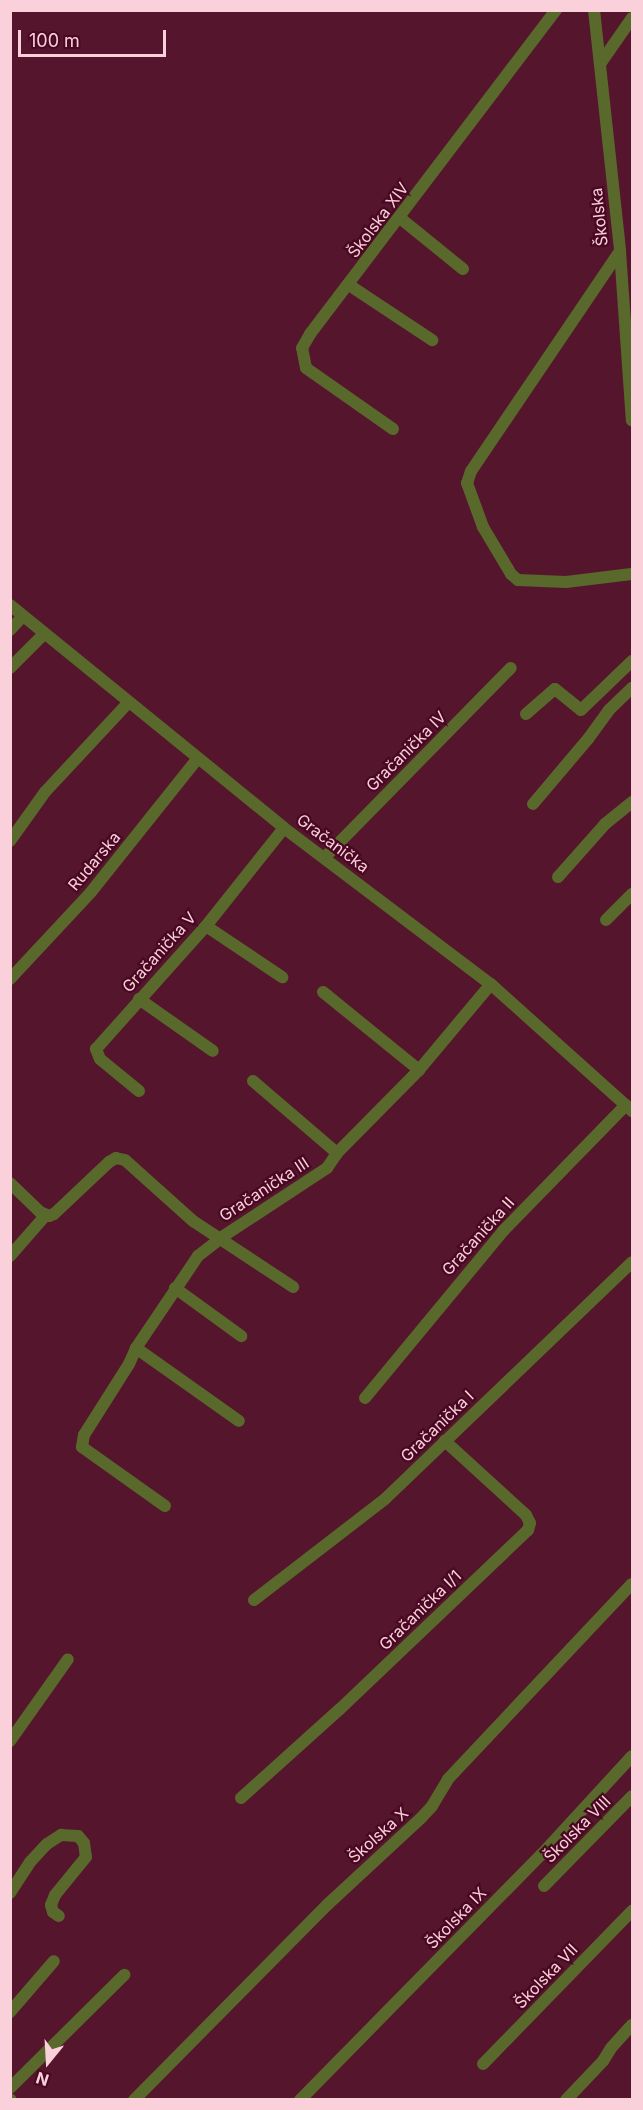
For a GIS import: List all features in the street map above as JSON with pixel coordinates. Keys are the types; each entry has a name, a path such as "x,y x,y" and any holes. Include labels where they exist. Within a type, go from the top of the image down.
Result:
{"street":[{"name":"Školska XIV","path":"393,429 306,368 302,348 305,340 556,10"},
{"name":"Školska","path":"594,10 620,251 633,421"},
{"path":"600,64 633,18"},
{"path":"400,218 463,269"},
{"path":"620,251 471,471 467,483 483,527 511,574 518,580 566,582 633,574"},
{"path":"349,285 432,340"},
{"name":"Gračanička","path":"10,605 284,828 491,984 629,1108"},
{"path":"10,630 23,616"},
{"path":"10,668 44,634"},
{"path":"526,714 555,689 581,710 633,662"},
{"name":"Gračanička IV","path":"325,857 511,668"},
{"path":"533,804 588,739 609,710 633,688"},
{"path":"10,841 45,792 128,703"},
{"name":"Rudarska","path":"10,979 91,892 197,759"},
{"path":"558,878 605,824 633,802"},
{"name":"Gračanička V","path":"139,1091 100,1059 96,1053 99,1044 206,926 284,828"},
{"path":"606,920 633,894"},
{"path":"206,926 282,977"},
{"name":"Gračanička III","path":"165,1506 86,1452 81,1441 136,1347 198,1256 221,1238 327,1168 338,1153 419,1070 491,984"},
{"path":"324,992 419,1070"},
{"path":"139,999 213,1051"},
{"path":"253,1081 338,1153"},
{"name":"Gračanička II","path":"365,1398 503,1231 629,1108"},
{"path":"10,1256 45,1216 54,1214 116,1158 125,1160 140,1172 193,1221 293,1287"},
{"path":"10,1183 45,1216"},
{"name":"Gračanička I","path":"254,1600 385,1499 633,1262"},
{"path":"175,1288 241,1336"},
{"path":"136,1347 239,1422"},
{"name":"Gračanička I/1","path":"241,1798 340,1709 528,1530 530,1523 526,1515 445,1441"},
{"name":"Školska X","path":"134,2100 327,1905 421,1818 432,1806 448,1779 633,1584"},
{"path":"10,1741 68,1659"},
{"name":"Školska IX","path":"300,2100 541,1855 633,1756"},
{"name":"Školska VIII","path":"544,1886 633,1796"},
{"path":"10,1893 31,1861 47,1845 61,1835 78,1836 84,1843 86,1857 55,1895 51,1905 53,1912 59,1916"},
{"name":"Školska VII","path":"483,2064 633,1911"},
{"path":"10,2012 54,1961"},
{"path":"10,2088 124,1975"},
{"path":"566,2100 633,2025"}]}
